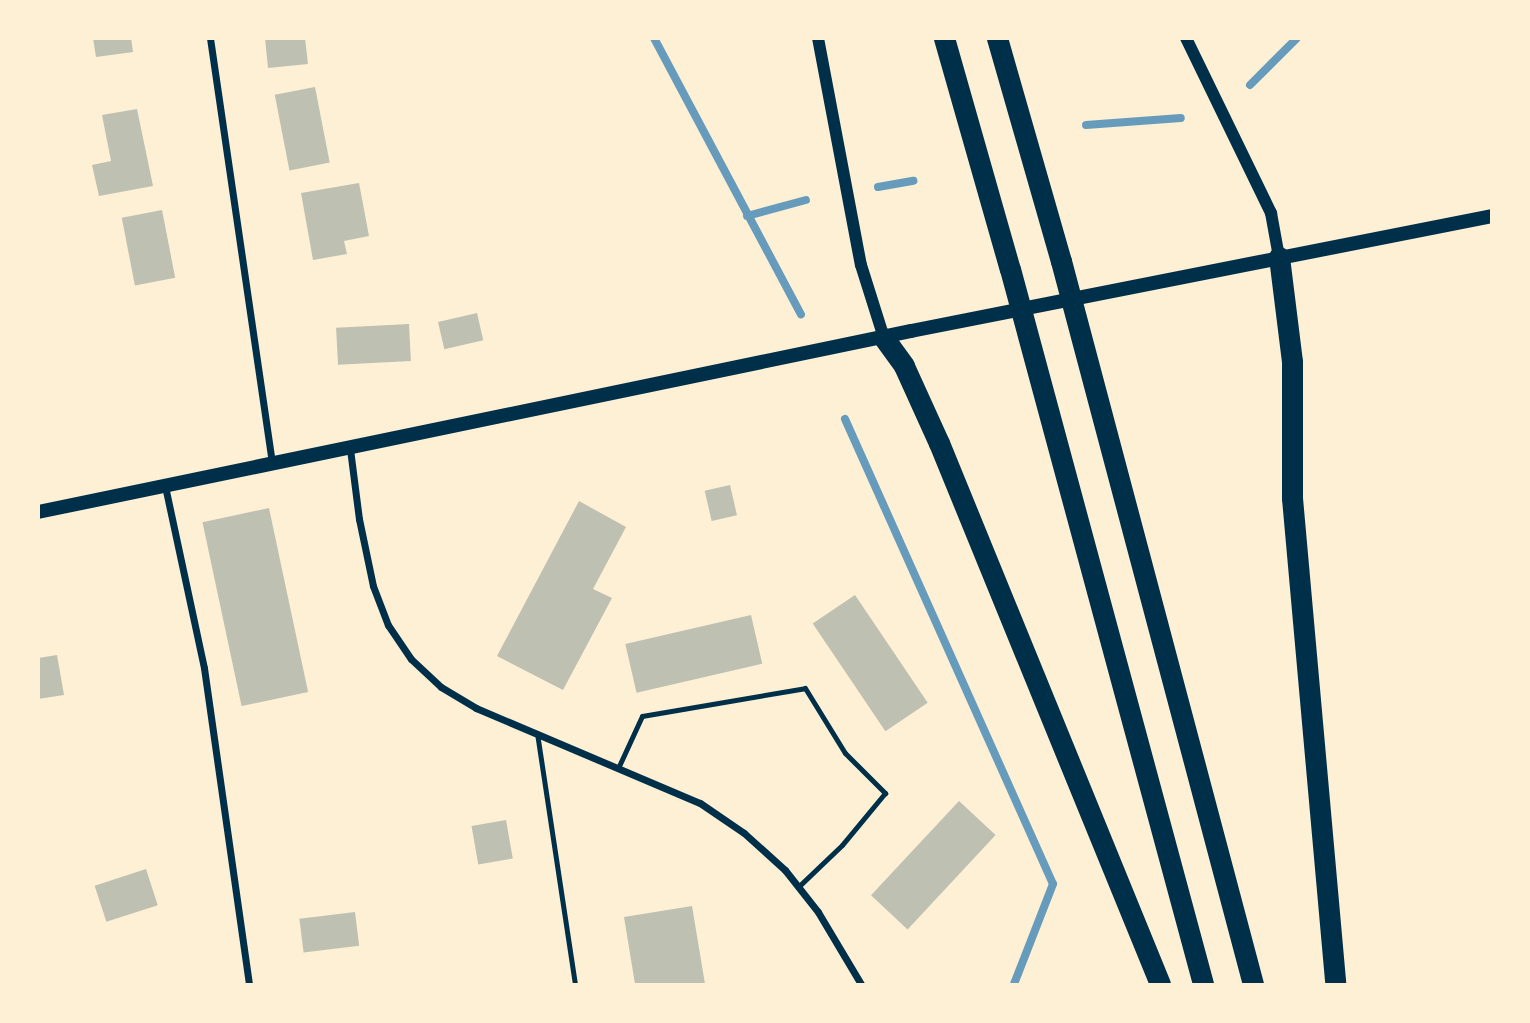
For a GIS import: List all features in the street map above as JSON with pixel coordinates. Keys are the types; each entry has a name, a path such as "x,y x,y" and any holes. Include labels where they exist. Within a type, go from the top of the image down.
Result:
{"highway":[{"path":"944,38 1010,269 1203,985"},
{"path":"997,38 1062,261 1253,985"},
{"path":"1279,257 1292,361 1292,498 1335,985"},
{"path":"884,338 904,366 939,443 1160,985"}],"main road":[{"path":"38,512 911,331 1492,216"}],"street":[{"path":"210,38 273,465"},
{"path":"818,38 861,265 884,338"},
{"path":"1186,38 1271,213 1279,257"},
{"path":"349,449 359,519 373,586 388,625 411,659 441,687 476,708 619,766 700,803 744,833 785,870 818,912 861,985"},
{"path":"165,486 183,558 204,668 249,985"}],"lane":[{"path":"619,766 642,716 805,688 845,753 885,793 842,845 798,887"},
{"path":"537,733 575,985"}],"building":[{"path":"93,38 131,38 133,52 96,57"},
{"path":"265,38 305,38 308,64 268,68"},
{"path":"315,87 330,163 289,170 275,95"},
{"path":"137,109 153,186 99,196 92,165 111,161 102,115"},
{"path":"359,183 369,236 344,241 347,254 313,260 301,193"},
{"path":"162,210 175,278 135,286 122,218"},
{"path":"477,313 483,340 444,349 438,322"},
{"path":"409,324 411,361 338,365 336,328"},
{"path":"730,485 737,515 712,521 705,491"},
{"path":"579,501 626,527 593,589 612,598 563,690 497,656"},
{"path":"269,508 308,692 242,706 202,522"},
{"path":"855,595 928,703 885,731 813,624"},
{"path":"751,615 762,664 637,693 625,644"},
{"path":"57,655 64,695 38,699 38,658"},
{"path":"959,801 996,835 908,929 871,895"},
{"path":"506,820 513,858 478,864 472,826"},
{"path":"146,869 158,905 106,922 95,886"},
{"path":"692,906 705,984 635,984 624,917"},
{"path":"355,912 359,946 304,953 299,919"}],"waterway":[{"path":"654,38 801,314"},
{"path":"1250,85 1297,38"},
{"path":"1086,125 1181,118"},
{"path":"878,187 913,181"},
{"path":"747,216 806,200"},
{"path":"845,419 1053,884 1014,984"}]}
